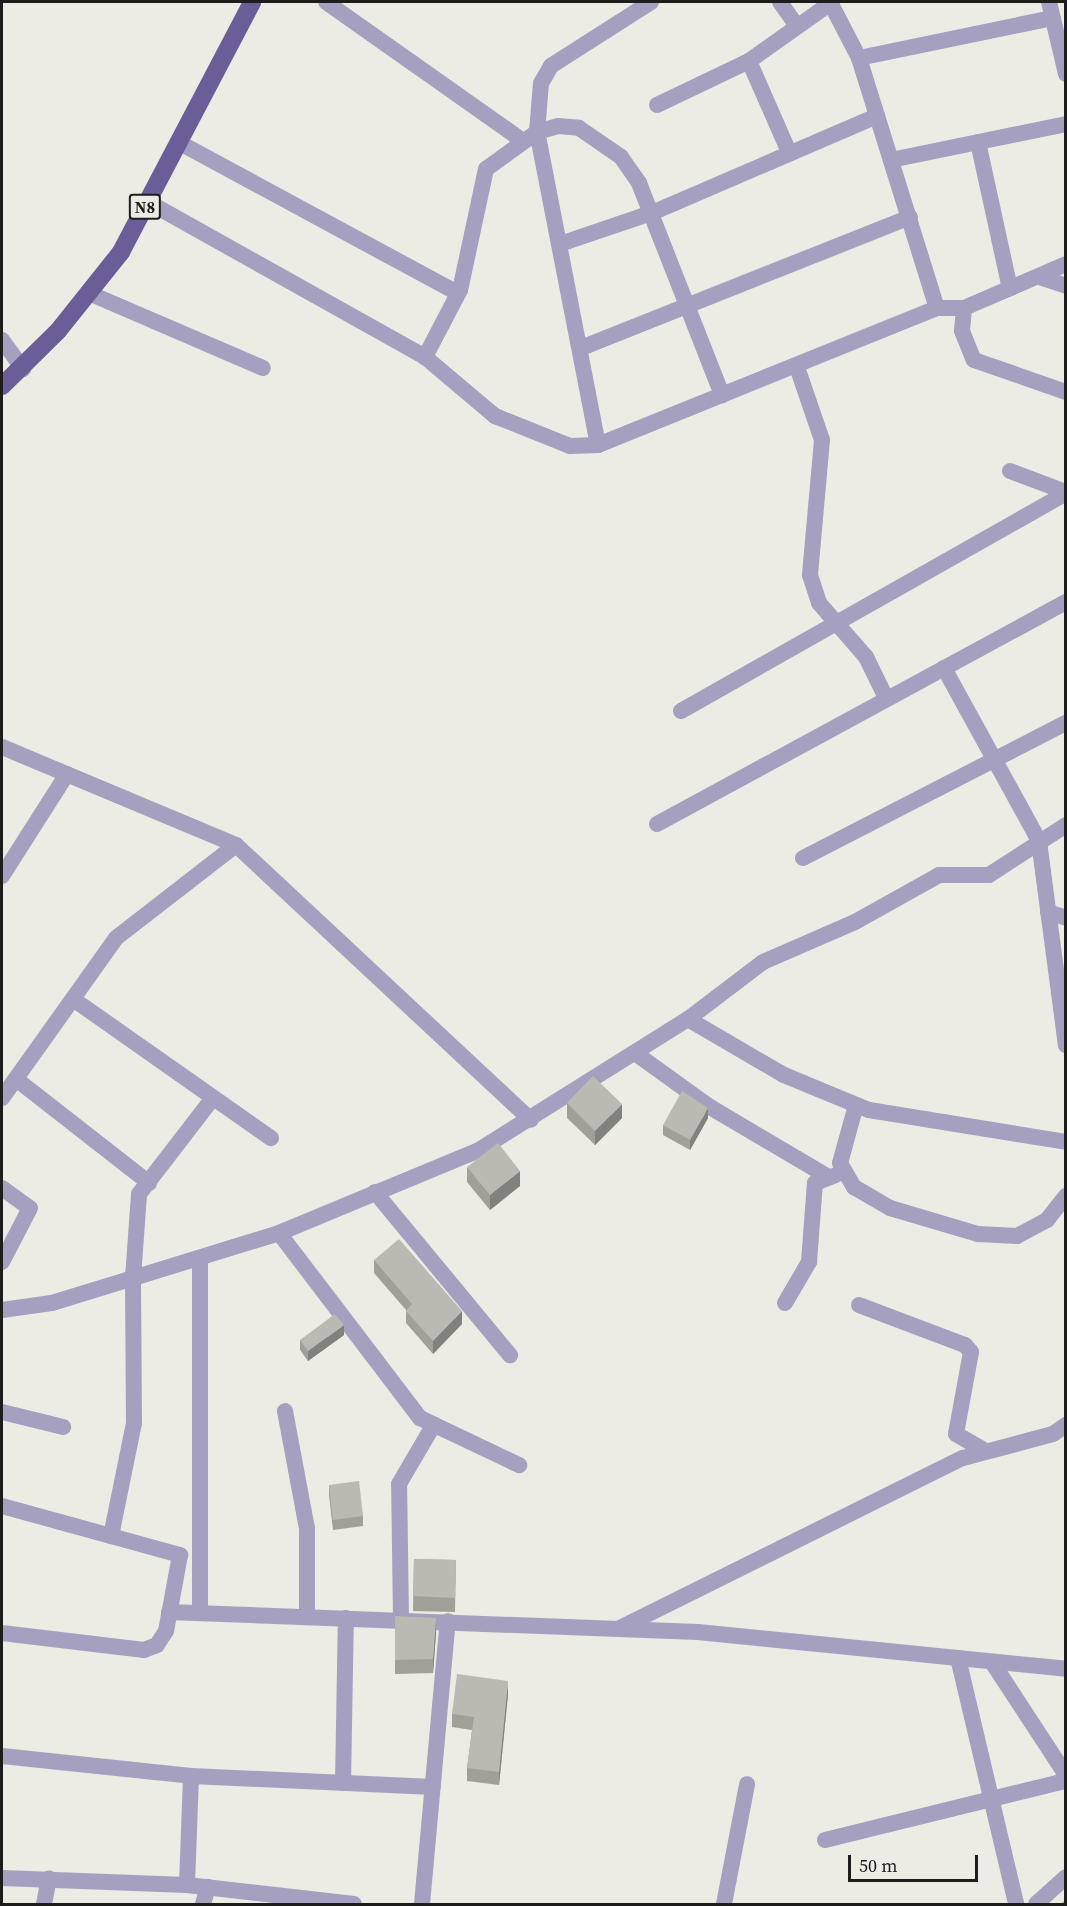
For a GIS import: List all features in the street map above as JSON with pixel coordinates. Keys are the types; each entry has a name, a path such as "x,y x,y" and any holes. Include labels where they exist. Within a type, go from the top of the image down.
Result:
{"main road":[{"name":"N8","path":"2,386 23,369 90,294 148,202 252,2"}],"street":[{"path":"326,2 530,137"},
{"path":"598,444 563,243 530,137 540,83 551,66 651,2"},
{"path":"780,2 796,26"},
{"path":"657,105 749,61 832,3 859,58 938,308"},
{"path":"859,58 1051,10 1065,75"},
{"path":"749,61 789,152"},
{"path":"563,243 654,212 877,116"},
{"path":"891,160 1065,124"},
{"path":"425,357 445,327 457,293 486,169 530,137 558,126 579,128 601,140 621,157 654,212 683,306 722,395"},
{"path":"180,142 457,293"},
{"path":"978,142 1010,289"},
{"path":"148,202 425,357 495,416 570,446 598,444 796,367 938,308 964,308 1042,278 1065,264"},
{"path":"581,348 910,217"},
{"path":"1042,278 1065,285"},
{"path":"90,294 263,368"},
{"path":"964,308 962,331 974,360 1065,392"},
{"path":"2,340 23,369"},
{"path":"796,367 822,441 810,576 834,624 866,657 886,698"},
{"path":"1010,471 1065,493"},
{"path":"681,711 1065,493"},
{"path":"657,824 1065,602"},
{"path":"944,668 991,761 1038,841 1065,1036"},
{"path":"803,858 1065,723"},
{"path":"2,747 237,845 531,1119"},
{"path":"2,873 67,774"},
{"path":"2,1310 52,1303 279,1233 479,1150 688,1019 763,962 855,922 939,875 989,875 1065,825"},
{"path":"2,1098 116,938 237,845"},
{"path":"1048,912 1065,918"},
{"path":"73,999 271,1138"},
{"path":"688,1019 784,1075 856,1105 1065,1142"},
{"path":"634,1053 710,1107 825,1176 846,1175"},
{"path":"16,1079 149,1183"},
{"path":"111,1536 134,1423 133,1278 139,1194 213,1098"},
{"path":"856,1105 841,1152 846,1175 854,1187 890,1208 997,1236 1030,1230 1047,1220 1065,1196"},
{"path":"785,1303 809,1262 814,1190 825,1176"},
{"path":"2,1188 30,1208 2,1262"},
{"path":"375,1192 510,1355"},
{"path":"279,1233 420,1418 519,1465"},
{"path":"200,1258 200,1613"},
{"path":"859,1305 965,1344 971,1352 956,1434 982,1449"},
{"path":"285,1411 307,1528 307,1617"},
{"path":"2,1412 63,1427"},
{"path":"401,1619 399,1484 434,1424"},
{"path":"619,1628 711,1578 982,1449 1053,1434 1065,1425"},
{"path":"2,1506 180,1555 169,1612 157,1645 144,1650 2,1633"},
{"path":"169,1612 619,1628 798,1639 1065,1670"},
{"path":"343,1783 346,1618"},
{"path":"422,1905 448,1621"},
{"path":"958,1658 1017,1905"},
{"path":"992,1662 1065,1774"},
{"path":"2,1756 191,1776 433,1787"},
{"path":"187,1885 191,1776"},
{"path":"825,1840 1065,1781"},
{"path":"724,1905 747,1784"},
{"path":"1036,1905 1065,1877"},
{"path":"2,1878 187,1885 354,1905"},
{"path":"44,1905 49,1878"},
{"path":"203,1905 208,1887"}],"building":[{"path":"593,1076 622,1104 595,1131 567,1103"},
{"path":"682,1091 708,1108 690,1140 663,1125"},
{"path":"498,1143 520,1171 490,1195 467,1167"},
{"path":"399,1239 462,1311 433,1341 406,1311 412,1304 374,1260"},
{"path":"335,1314 344,1325 308,1351 300,1340"},
{"path":"359,1481 363,1516 333,1520 329,1485"},
{"path":"414,1559 456,1560 455,1598 413,1596"},
{"path":"395,1616 436,1618 433,1659 395,1660"},
{"path":"457,1674 508,1681 499,1772 467,1768 474,1717 452,1714"}]}
